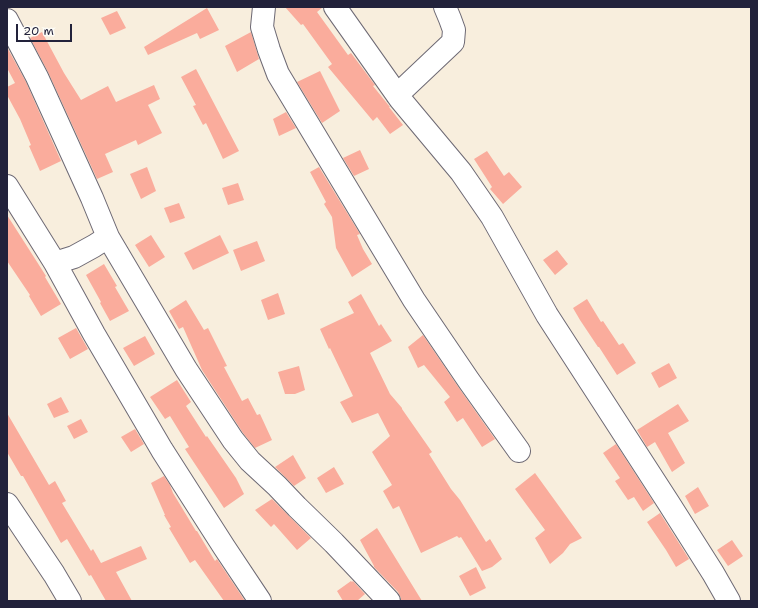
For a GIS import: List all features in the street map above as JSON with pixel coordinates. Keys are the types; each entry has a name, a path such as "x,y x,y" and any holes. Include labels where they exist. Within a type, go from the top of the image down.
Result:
{"street":[{"path":"264,7 262,27 278,74 414,300 469,381 519,450"},
{"path":"335,7 397,95 461,172 492,217 547,315 668,502 729,601"},
{"path":"397,95 452,42 454,30 445,7"},
{"path":"7,20 36,77 92,198 108,237 186,369 233,440 250,461 334,542 389,601"},
{"path":"7,186 55,263 94,334 162,450 260,601"},
{"path":"55,263 74,257 108,237"},
{"path":"7,504 54,574 70,601"}],"building":[{"path":"285,7 323,7 317,12 348,55 351,53 375,85 373,86 403,125 390,134 377,117 373,121 328,67 332,64 303,24 301,25"},
{"path":"207,8 219,30 200,39 197,33 148,55 144,47"},
{"path":"117,11 126,28 110,35 101,18"},
{"path":"42,32 64,73 81,100 108,86 116,102 154,85 160,99 148,105 162,133 138,145 136,140 105,154 113,172 97,179 48,72 30,38"},
{"path":"251,32 259,59 237,72 225,46"},
{"path":"7,49 26,82 61,161 40,171 29,146 31,145 20,119 7,95 7,87 15,83 7,68"},
{"path":"196,69 239,151 223,159 206,123 203,125 193,106 196,105 181,77"},
{"path":"320,71 340,111 322,123 297,82"},
{"path":"286,112 296,128 279,136 273,119"},
{"path":"360,150 369,169 354,176 343,158"},
{"path":"487,151 504,176 509,172 522,187 503,204 490,189 492,187 474,159"},
{"path":"147,167 156,191 141,199 130,174"},
{"path":"319,167 360,234 357,235 372,264 352,277 336,248 332,217 324,204 326,202 310,172"},
{"path":"238,183 244,200 228,205 222,188"},
{"path":"179,203 185,218 170,223 164,208"},
{"path":"7,215 46,276 45,277 61,304 41,316 29,296 30,295 7,261"},
{"path":"151,235 165,257 149,267 135,245"},
{"path":"220,235 229,253 193,270 184,253"},
{"path":"257,241 265,261 241,271 233,250"},
{"path":"557,250 568,264 555,275 543,260"},
{"path":"104,264 129,311 110,321 86,275"},
{"path":"278,293 285,314 268,320 261,300"},
{"path":"361,294 379,326 381,324 392,341 370,353 390,394 402,408 432,452 429,454 486,542 490,539 502,559 492,567 482,571 461,537 459,538 457,536 421,553 399,506 393,509 383,491 392,485 372,452 390,436 378,413 352,423 340,402 353,396 320,329 354,313 348,302"},
{"path":"587,299 601,322 603,321 619,345 623,343 636,363 617,375 573,308"},
{"path":"186,300 204,330 208,328 227,366 224,367 242,401 248,398 257,415 260,414 272,440 255,448 243,433 202,370 183,327 179,329 169,311"},
{"path":"76,328 88,349 70,359 58,338"},
{"path":"423,335 495,439 482,447 463,418 457,422 444,402 450,397 424,365 418,368 408,347"},
{"path":"145,336 155,354 134,366 123,348"},
{"path":"669,363 677,378 659,388 651,373"},
{"path":"299,366 305,390 295,394 285,394 278,372"},
{"path":"177,380 191,402 186,406 206,437 207,436 236,478 244,494 224,508 185,449 189,447 170,416 165,419 150,397"},
{"path":"61,397 69,412 54,418 47,404"},
{"path":"678,404 689,421 668,433 685,463 672,472 655,442 647,447 637,430"},
{"path":"7,413 49,485 55,481 66,501 62,503 91,551 93,549 101,563 141,546 147,559 116,572 132,601 106,601 67,539 61,543 23,476 21,476 7,452"},
{"path":"81,419 88,432 74,439 67,426"},
{"path":"135,429 144,444 131,452 121,437"},
{"path":"616,444 654,503 643,511 634,497 628,500 615,481 620,478 603,453"},
{"path":"293,455 306,478 294,486 275,467"},
{"path":"334,467 344,484 326,493 317,478"},
{"path":"535,473 582,538 570,544 563,553 550,564 535,538 545,530 515,489"},
{"path":"164,476 215,561 217,559 245,601 224,601 195,560 190,563 169,528 171,527 164,515 151,483"},
{"path":"698,487 709,506 695,514 685,496"},
{"path":"272,499 311,538 297,550 274,524 271,527 255,510"},
{"path":"660,513 689,559 676,567 647,522"},
{"path":"377,528 422,601 401,601 398,592 374,567 360,540"},
{"path":"732,540 743,556 728,566 717,550"},
{"path":"476,567 486,588 470,596 459,576"},
{"path":"353,581 365,594 357,601 343,601 337,591"}]}
